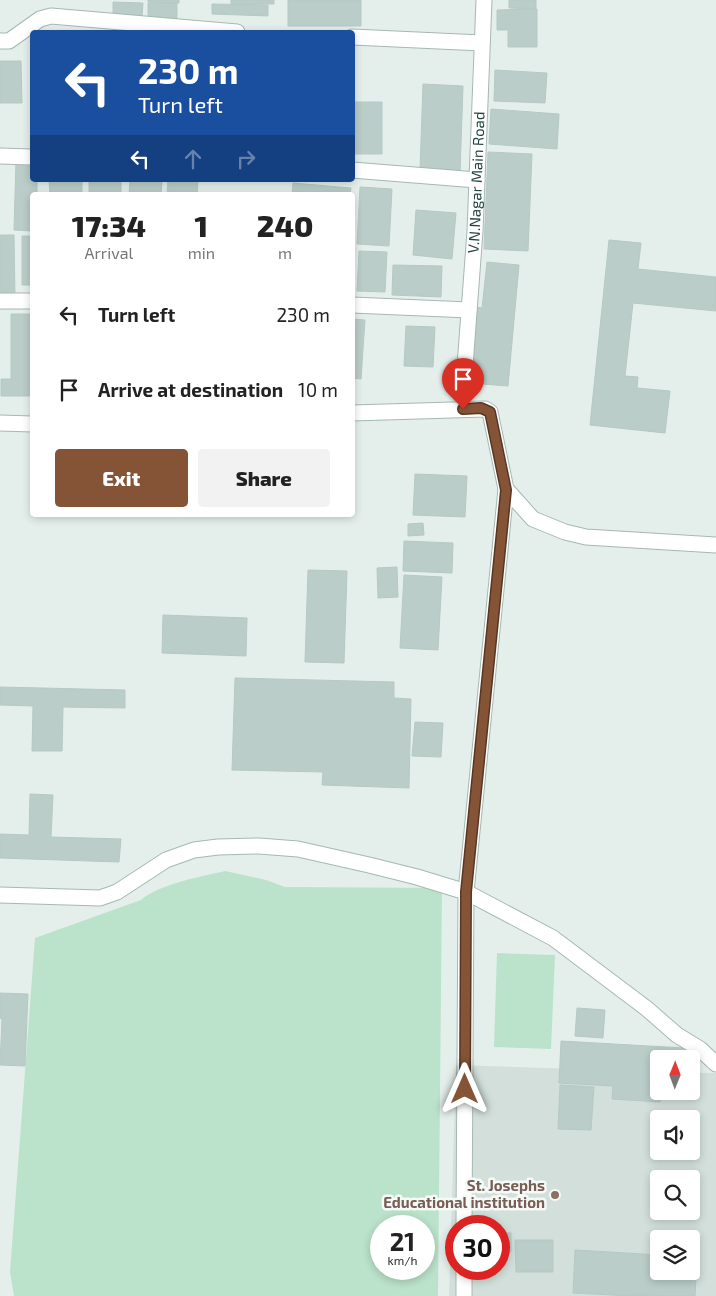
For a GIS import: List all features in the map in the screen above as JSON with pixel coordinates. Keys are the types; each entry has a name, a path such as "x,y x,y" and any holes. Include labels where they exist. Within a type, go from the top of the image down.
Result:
{"street":[{"name":"V.N.Nagar Main Road","path":"465,366 477,180 484,0"},
{"path":"0,41 8,41 40,19 51,16 214,30"},
{"path":"355,37 482,43"},
{"path":"0,156 30,157"},
{"path":"355,170 477,180"},
{"path":"0,301 30,301"},
{"path":"355,305 469,310"},
{"path":"355,413 485,409 490,412 506,490 466,892 464,1215"},
{"path":"0,423 30,424"},
{"path":"506,490 533,519 565,532 586,537 716,545"},
{"path":"0,895 100,898 117,892 166,860 194,850 258,846 298,849 417,877 466,892 553,938 646,1008 677,1035 700,1049 716,1064"},
{"path":"464,1280 464,1296"}],"shaded area":[{"name":"St. Josephs Educational institution","path":"456,1065 650,1072 650,1100 700,1100 700,1073 716,1073 716,1296 449,1296 449,1280 510,1280 510,1215 451,1215"}],"green space":[{"path":"225,871 266,880 285,887 442,888 438,1296 14,1296 10,1272 35,938 141,900 149,894 169,885"},
{"path":"497,953 555,955 551,1049 494,1047"}],"building":[{"path":"148,0 179,0 179,3 148,2"},
{"path":"231,0 274,0 274,4 231,4"},
{"path":"288,0 361,0 361,26 288,26"},
{"path":"509,0 536,0 536,9 509,8"},
{"path":"113,2 143,3 142,16 113,15"},
{"path":"148,3 177,3 177,19 148,19"},
{"path":"212,4 268,5 268,16 212,14"},
{"path":"537,9 537,47 508,47 508,30 497,30 497,10"},
{"path":"0,61 21,61 22,103 0,103"},
{"path":"495,70 547,73 545,103 494,101"},
{"path":"423,84 463,86 460,172 420,170"},
{"path":"355,102 382,102 382,154 355,154"},
{"path":"491,109 559,114 557,149 489,144"},
{"path":"488,152 532,154 528,251 484,249"},
{"path":"16,161 30,162 30,182 37,182 37,192 30,192 30,231 14,230"},
{"path":"49,182 82,182 82,192 50,192"},
{"path":"89,182 121,182 121,192 89,192"},
{"path":"130,182 162,182 161,192 129,192"},
{"path":"168,182 198,182 197,192 167,192"},
{"path":"293,183 351,188 350,192 292,192"},
{"path":"360,187 392,189 389,246 357,244"},
{"path":"416,210 456,213 452,259 413,255"},
{"path":"0,235 14,235 15,296 0,296"},
{"path":"22,236 30,236 30,285 22,285"},
{"path":"609,240 641,243 638,269 716,277 716,311 633,303 625,376 638,377 637,388 670,391 665,433 590,425"},
{"path":"359,251 387,252 385,292 357,291"},
{"path":"487,262 519,265 508,386 469,383 476,307 482,308"},
{"path":"393,265 442,266 441,297 392,295"},
{"path":"11,314 30,314 30,396 1,396 1,379 11,379"},
{"path":"355,319 365,320 361,379 355,378"},
{"path":"406,326 435,327 433,367 404,366"},
{"path":"415,474 467,476 465,517 413,515"},
{"path":"423,523 424,535 408,536 408,524"},
{"path":"404,541 453,543 452,573 403,571"},
{"path":"397,567 398,597 378,598 377,568"},
{"path":"308,570 347,571 344,663 305,662"},
{"path":"404,575 442,577 438,650 400,648"},
{"path":"163,615 247,618 246,656 162,653"},
{"path":"235,678 394,682 394,698 411,699 409,788 322,785 323,772 232,770"},
{"path":"0,687 125,690 125,708 63,707 62,751 32,751 33,706 0,705"},
{"path":"415,722 443,723 441,757 412,756"},
{"path":"30,794 53,795 51,837 121,839 119,862 0,858 0,834 29,835"},
{"path":"0,993 28,994 25,1066 0,1065 2,1019 0,1018"},
{"path":"577,1008 605,1010 603,1038 575,1036"},
{"path":"561,1041 684,1048 684,1050 650,1050 650,1100 660,1100 660,1102 612,1099 613,1086 559,1083"},
{"path":"560,1085 594,1087 591,1130 558,1129"},
{"path":"510,1233 511,1233 510,1252"},
{"path":"515,1240 553,1240 553,1272 516,1272"},
{"path":"575,1250 650,1254 650,1280 696,1280 695,1296 631,1296 573,1293"}],"place":[{"name":"St. Josephs Educational institution","path":"555,1195"}],"route":[{"path":"463,409 481,408 490,412 506,490 466,892 465,1089"}]}
